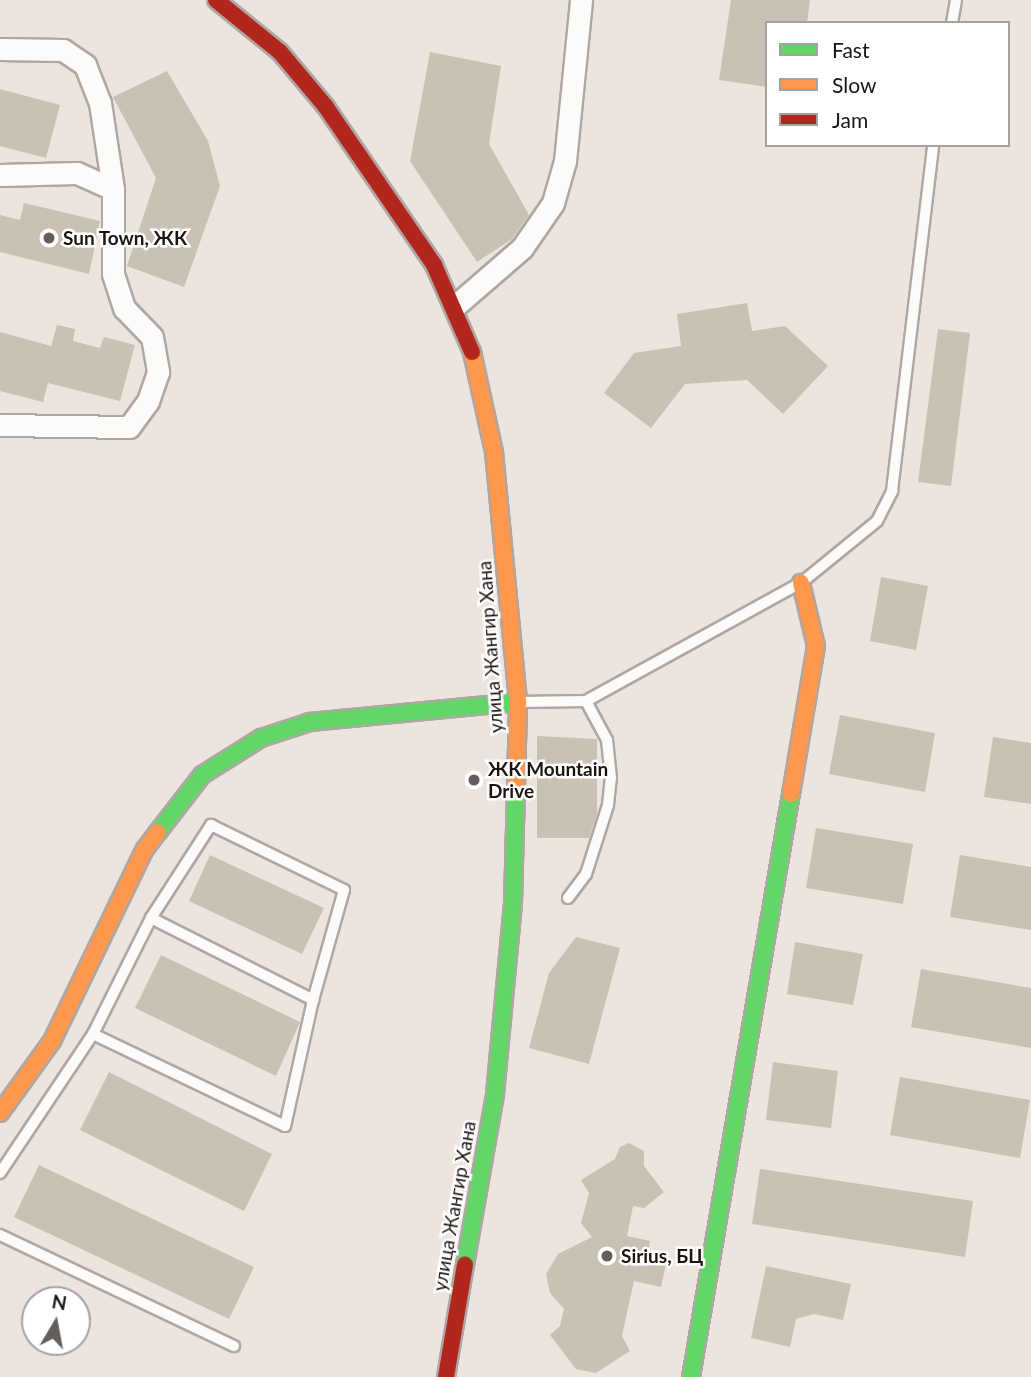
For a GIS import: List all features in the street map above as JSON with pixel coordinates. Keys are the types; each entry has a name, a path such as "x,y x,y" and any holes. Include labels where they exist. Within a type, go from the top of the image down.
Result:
{"street":[{"name":"улица Жангир Хана","path":"216,0 280,52 326,107 434,265 455,306 470,344 494,452 518,702 513,903 500,1040 474,1224 446,1377"},
{"path":"455,306 522,248 554,203 567,149 581,0"},
{"path":"0,49 63,50 85,65 100,103 113,188 113,274 124,307 152,337 158,372 148,401 129,427 0,425"},
{"path":"0,175 77,173 113,188"},
{"path":"691,1377 816,646 801,583"},
{"path":"0,1113 52,1041 145,849 202,775 261,738 310,722 518,702"}],"lane":[{"path":"952,21 956,0"},
{"path":"518,702 586,701 801,583 877,522 892,491 933,147"},
{"path":"568,898 586,874 608,805 611,778 607,740 586,701"},
{"path":"0,1173 93,1034 151,918 211,825 344,890 313,1000 285,1126 93,1034"},
{"path":"151,918 313,1000"},
{"path":"0,1235 234,1346"}],"building":[{"path":"731,0 810,0 807,21 765,21 765,87 719,80"},
{"path":"430,52 501,66 489,144 529,215 512,239 477,262 410,161"},
{"path":"167,71 208,141 220,186 184,287 127,266 156,178 113,97"},
{"path":"0,89 60,105 46,158 0,146"},
{"name":"Sun Town, ЖК","path":"24,203 100,221 89,274 0,252 0,215 20,220"},
{"path":"747,303 752,331 785,326 828,366 783,414 747,380 685,384 651,428 604,393 634,353 681,346 677,314"},
{"path":"57,325 75,329 73,341 100,348 104,337 135,345 120,401 48,383 43,402 0,391 0,332 51,346"},
{"path":"938,329 970,333 951,486 918,482"},
{"path":"881,577 928,586 916,650 870,641"},
{"path":"840,715 935,733 925,792 829,774"},
{"path":"537,736 597,739 597,814 589,838 537,838"},
{"path":"993,737 1031,743 1031,804 984,797"},
{"path":"816,828 913,844 903,904 806,888"},
{"path":"210,855 324,908 302,954 189,901"},
{"path":"960,855 1031,867 1031,930 950,917"},
{"path":"576,937 620,948 589,1064 529,1048 549,973"},
{"path":"795,942 863,954 853,1005 787,994"},
{"path":"161,955 300,1022 276,1076 135,1008"},
{"path":"921,969 1031,988 1031,1048 911,1027"},
{"path":"773,1062 838,1071 831,1128 766,1120"},
{"path":"109,1072 272,1154 244,1211 80,1130"},
{"path":"900,1077 1030,1100 1020,1158 890,1135"},
{"name":"Sirius, БЦ","path":"629,1143 644,1151 644,1166 664,1192 644,1208 633,1206 627,1236 650,1241 648,1253 667,1259 661,1287 634,1281 622,1336 630,1351 596,1373 576,1369 550,1335 560,1326 564,1309 550,1293 546,1274 558,1254 592,1237 581,1223 589,1193 581,1180 615,1159 620,1147"},
{"path":"39,1165 254,1267 229,1319 14,1217"},
{"path":"760,1169 973,1201 965,1257 752,1224"},
{"path":"766,1266 851,1284 843,1320 814,1314 796,1319 790,1347 751,1338"}],"traffic: fast":[{"path":"158,832 202,775 261,738 310,722 518,702"},
{"path":"465,1265 495,1094 513,903 516,789"},
{"path":"691,1377 791,794"}],"traffic: slow":[{"path":"472,352 494,452 518,702 516,789"},
{"path":"791,794 816,646 801,583"},
{"path":"0,1113 52,1041 145,849 158,832"}],"traffic: jam":[{"path":"216,0 280,52 326,107 434,265 472,352"},
{"path":"446,1377 465,1265"}],"place":[{"name":"Sun Town, ЖК","path":"49,238"},
{"name":"ЖК Mountain Drive","path":"474,780"},
{"name":"Sirius, БЦ","path":"607,1256"}]}
